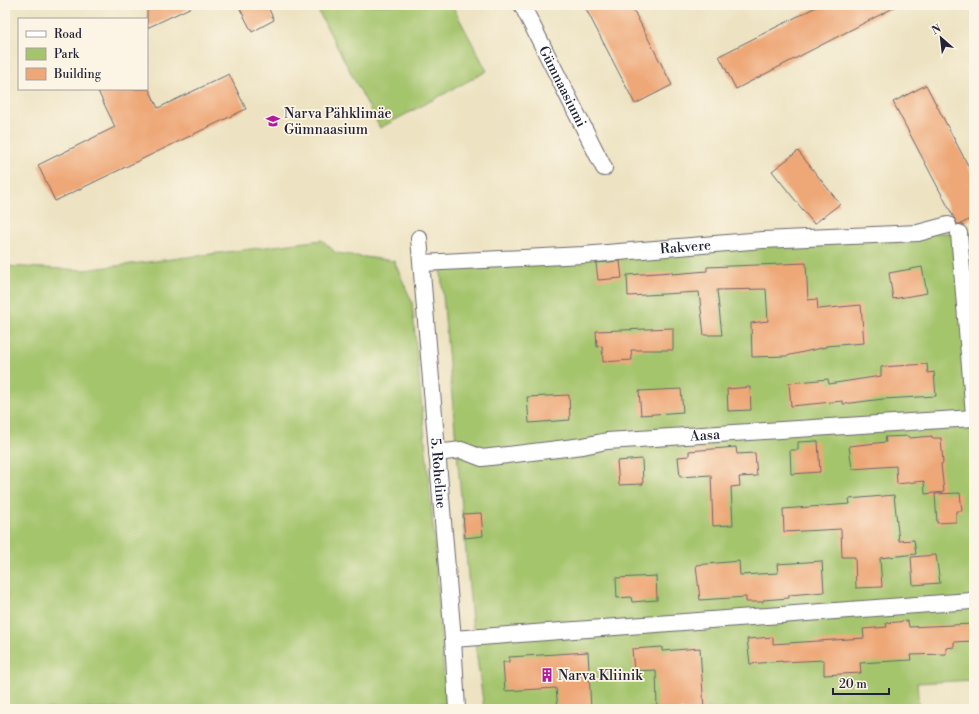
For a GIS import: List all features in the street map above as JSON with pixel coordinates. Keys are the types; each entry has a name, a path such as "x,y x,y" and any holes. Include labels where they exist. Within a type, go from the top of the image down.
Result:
{"street":[{"name":"Gümnaasiumi","path":"522,5 604,168"},
{"name":"Rakvere","path":"422,263 583,255 763,240 918,233 953,229"},
{"name":"Aasa","path":"437,453 461,450 482,458 583,446 607,441 974,417 953,229"},
{"name":"5. Roheline","path":"419,238 453,639 457,709"},
{"path":"453,639 971,601 974,598"}],"green space":[{"path":"315,5 452,5 487,71 380,128"},
{"path":"918,233 974,233 974,680 917,683 919,708 915,709 484,709 472,621 440,262"},
{"path":"322,240 336,253 394,261 412,302 435,546 446,704 341,709 5,709 5,266 84,270"}],"building":[{"path":"147,5 196,5 148,28"},
{"path":"238,5 267,5 274,20 252,32"},
{"path":"584,5 631,5 672,85 635,104"},
{"path":"820,5 899,5 736,89 719,56"},
{"path":"229,74 246,109 55,201 38,165 115,127 97,90 149,89 158,108"},
{"path":"926,85 974,177 974,217 961,224 957,224 893,102"},
{"path":"798,151 840,204 814,224 772,171"},
{"path":"620,261 622,278 598,280 596,263"},
{"path":"806,263 808,300 817,299 818,309 861,305 864,343 826,346 786,356 752,357 751,323 768,321 766,289 717,290 722,335 704,335 699,292 628,296 627,275 672,272 672,274 707,271 707,267"},
{"path":"922,267 927,293 893,299 889,273"},
{"path":"673,328 673,350 631,350 632,360 603,362 602,346 597,347 596,331"},
{"path":"927,364 928,373 934,372 936,396 883,399 843,404 843,401 791,406 789,383 828,379 829,384 881,376 881,367"},
{"path":"750,387 751,410 728,411 727,389"},
{"path":"681,389 683,412 641,415 639,391"},
{"path":"569,395 570,420 529,423 527,397"},
{"path":"909,436 909,438 932,436 932,438 941,438 943,463 941,464 944,492 925,494 924,481 897,484 896,466 852,469 849,446 886,442 885,437"},
{"path":"818,441 820,472 791,474 790,450 798,450 798,442"},
{"path":"736,447 737,454 755,453 757,476 739,477 740,486 731,487 733,525 713,526 711,475 680,477 678,457 689,456 689,451"},
{"path":"642,459 643,484 619,485 617,461"},
{"path":"960,493 962,511 956,511 956,522 937,523 935,494"},
{"path":"894,495 899,541 914,540 916,554 880,558 882,587 856,588 855,557 842,557 841,529 784,532 783,509 850,504 849,499"},
{"path":"481,513 483,536 465,538 463,514"},
{"path":"936,555 940,583 913,585 911,557"},
{"path":"739,561 740,575 778,573 777,564 822,561 824,592 789,595 789,598 763,600 763,602 746,602 746,597 700,600 696,565"},
{"path":"656,576 657,600 632,602 631,597 617,598 616,578"},
{"path":"908,621 909,627 974,624 974,641 954,642 954,647 946,648 946,654 910,655 911,660 860,663 861,673 824,675 824,660 782,661 750,664 747,639 773,637 773,644 864,638 863,629 887,627 886,623"},
{"path":"662,647 662,651 700,648 704,709 657,709 656,670 634,671 632,649"},
{"name":"Narva Kliinik","path":"588,652 591,709 558,709 556,688 505,691 503,662 509,662 509,657"}],"place":[{"name":"Narva Pähklimäe Gümnaasium","path":"273,121"},
{"name":"Narva Kliinik","path":"547,675"}]}
